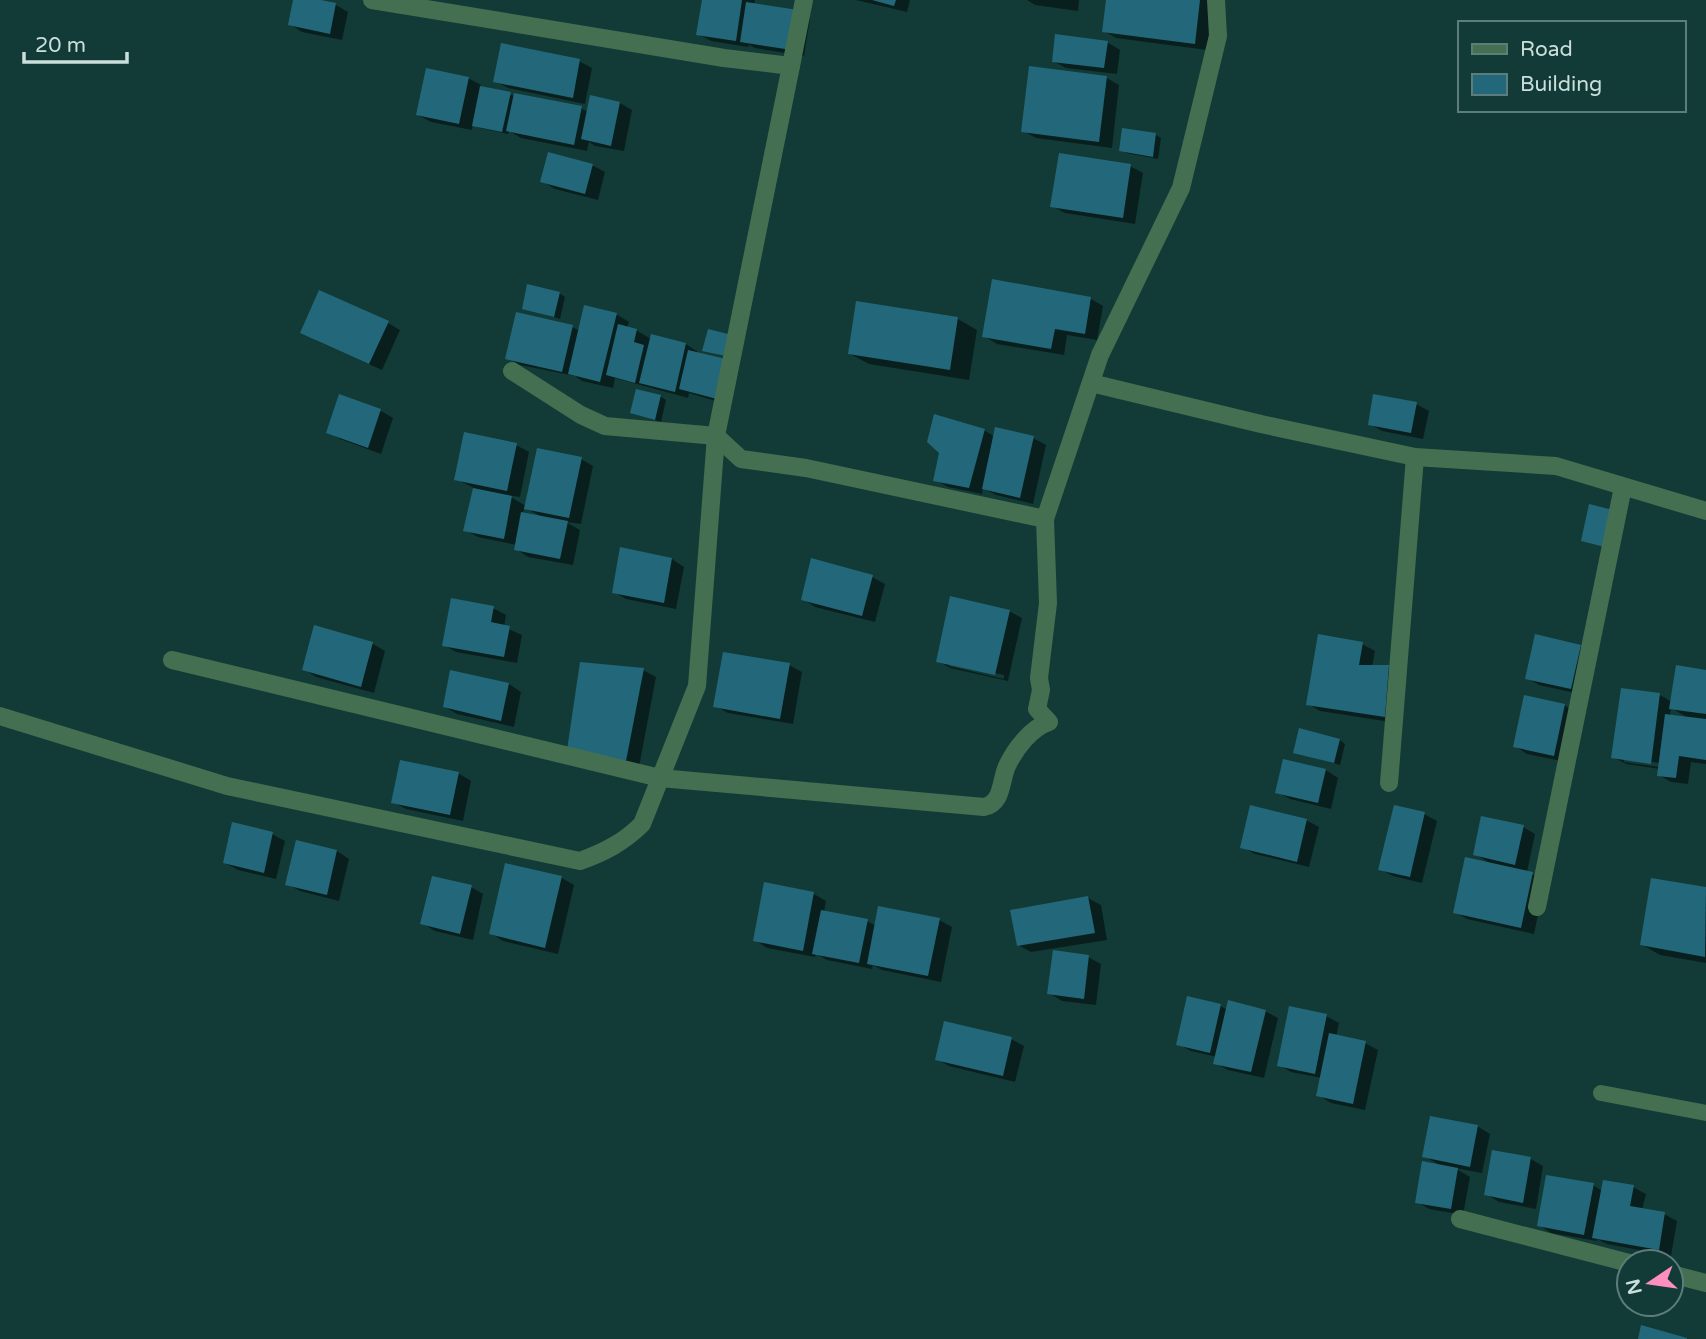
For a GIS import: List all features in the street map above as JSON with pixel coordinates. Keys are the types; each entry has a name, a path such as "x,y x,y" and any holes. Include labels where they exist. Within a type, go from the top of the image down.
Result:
{"street":[{"path":"372,0 724,58 791,66"},
{"path":"0,716 227,786 580,861 627,839 642,824 697,686 716,436 804,0"},
{"path":"172,660 660,778 984,807 992,805 999,797 1007,767 1020,746 1036,728 1049,722 1037,709 1048,603 1045,519 1100,355 1181,188 1218,36 1216,0"},
{"path":"512,371 581,415 605,426 716,436 741,459 806,468 1045,519"},
{"path":"1091,383 1261,424 1415,457 1556,466 1706,511"},
{"path":"1389,783 1415,457"},
{"path":"1537,907 1623,487"},
{"path":"1461,1219 1615,1259"},
{"path":"1685,1278 1706,1283"}],"lane":[{"path":"1601,1093 1706,1114"}],"building":[{"path":"293,0 336,3 330,34 288,25"},
{"path":"702,0 742,0 736,41 696,35"},
{"path":"872,0 896,0 894,6"},
{"path":"1106,0 1200,0 1195,44 1102,32"},
{"path":"746,2 798,10 792,50 740,42"},
{"path":"1055,34 1108,41 1104,68 1052,62"},
{"path":"501,43 580,59 573,98 493,82"},
{"path":"1029,66 1107,76 1099,142 1021,132"},
{"path":"426,68 469,77 459,124 416,115"},
{"path":"480,86 511,92 502,132 472,126"},
{"path":"514,93 582,106 574,145 506,131"},
{"path":"590,95 620,102 611,146 581,139"},
{"path":"1122,128 1156,133 1153,157 1119,151"},
{"path":"548,152 593,164 585,194 540,182"},
{"path":"1059,153 1131,164 1123,218 1050,207"},
{"path":"992,279 1091,297 1085,334 1055,329 1051,349 982,337"},
{"path":"527,284 560,292 554,317 522,309"},
{"path":"319,290 389,321 369,364 300,333"},
{"path":"856,301 958,317 950,370 848,354"},
{"path":"584,305 617,313 600,382 568,374"},
{"path":"516,312 573,325 562,372 505,359"},
{"path":"618,324 637,329 634,342 644,345 635,383 606,375"},
{"path":"708,329 732,335 726,356 702,351"},
{"path":"651,334 686,343 675,392 639,383"},
{"path":"688,350 726,359 717,399 679,389"},
{"path":"636,389 661,395 655,420 630,413"},
{"path":"339,394 381,409 368,448 326,433"},
{"path":"1373,394 1417,402 1411,433 1368,425"},
{"path":"934,414 985,429 969,488 933,481 939,453 927,442"},
{"path":"995,427 1034,436 1020,498 982,489"},
{"path":"464,432 517,443 507,491 454,480"},
{"path":"537,448 582,457 569,518 524,509"},
{"path":"473,488 512,496 504,539 463,531"},
{"path":"1589,504 1613,510 1605,547 1581,541"},
{"path":"521,512 568,521 560,559 514,550"},
{"path":"620,547 672,558 664,603 612,593"},
{"path":"811,558 873,575 862,616 801,600"},
{"path":"950,596 1010,610 995,675 936,662"},
{"path":"451,598 494,606 491,622 510,626 504,657 442,646"},
{"path":"314,625 373,642 361,687 302,670"},
{"path":"1318,634 1363,642 1359,665 1389,665 1385,717 1306,705"},
{"path":"1535,634 1581,645 1571,689 1525,679"},
{"path":"723,652 790,663 780,719 713,707"},
{"path":"580,662 644,668 626,761 567,750"},
{"path":"1676,665 1706,670 1706,714 1669,709"},
{"path":"450,670 509,683 501,721 443,707"},
{"path":"1621,688 1660,693 1651,764 1611,758"},
{"path":"1524,695 1565,704 1554,756 1513,747"},
{"path":"1665,714 1706,719 1706,760 1679,756 1676,778 1657,776"},
{"path":"1299,728 1340,739 1334,763 1293,753"},
{"path":"1283,759 1326,769 1318,803 1275,793"},
{"path":"400,760 459,772 450,815 391,803"},
{"path":"1250,805 1307,819 1297,862 1240,848"},
{"path":"1394,805 1425,812 1410,877 1378,870"},
{"path":"1481,816 1524,825 1515,865 1473,855"},
{"path":"232,822 273,832 264,873 223,863"},
{"path":"296,840 337,850 327,895 285,885"},
{"path":"1465,857 1533,872 1521,928 1453,913"},
{"path":"505,863 562,876 545,948 489,934"},
{"path":"432,876 472,885 460,934 420,924"},
{"path":"1651,878 1706,887 1705,957 1640,945"},
{"path":"764,882 814,892 803,951 753,941"},
{"path":"1088,896 1095,933 1017,946 1010,910"},
{"path":"878,906 940,918 928,976 867,964"},
{"path":"821,910 868,919 859,963 812,954"},
{"path":"1053,950 1089,955 1084,999 1047,994"},
{"path":"1187,996 1221,1004 1210,1053 1176,1045"},
{"path":"1228,1000 1266,1010 1251,1072 1213,1064"},
{"path":"1289,1006 1327,1014 1315,1074 1277,1066"},
{"path":"944,1021 1012,1037 1003,1076 935,1060"},
{"path":"1329,1033 1366,1041 1353,1104 1316,1096"},
{"path":"1430,1116 1478,1125 1470,1167 1422,1157"},
{"path":"1492,1150 1531,1157 1523,1203 1484,1195"},
{"path":"1422,1161 1458,1168 1451,1209 1415,1203"},
{"path":"1546,1175 1594,1183 1584,1235 1537,1226"},
{"path":"1603,1180 1634,1185 1630,1206 1665,1212 1659,1248 1592,1238"},
{"path":"1641,1325 1687,1338 1687,1339 1638,1339"}]}
